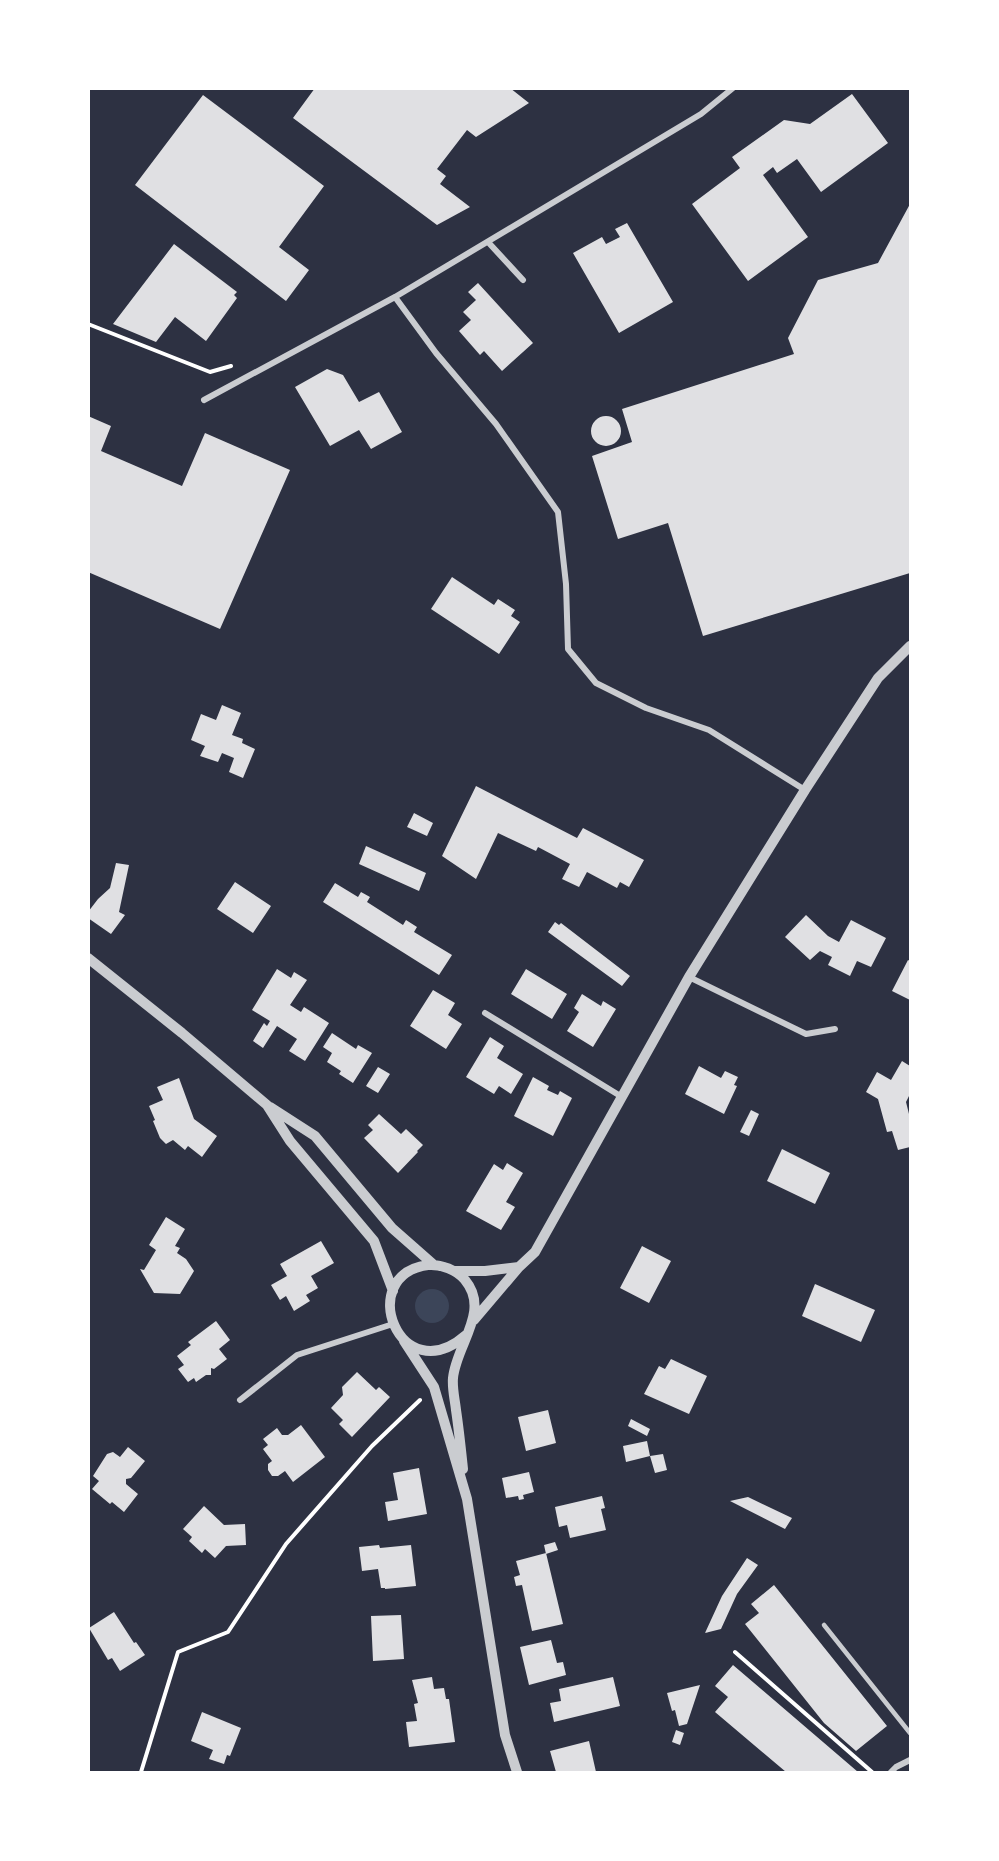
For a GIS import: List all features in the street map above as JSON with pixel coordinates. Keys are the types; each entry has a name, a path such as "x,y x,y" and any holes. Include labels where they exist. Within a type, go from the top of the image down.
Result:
{"street":[{"path":"204,400 395,297 701,114 733,88"},
{"path":"488,242 523,280"},
{"path":"395,297 436,353 496,424 558,512 566,584 568,649 596,683 646,708 709,730 806,790"},
{"path":"517,1773 505,1735 467,1499 453,1381 456,1360 474,1320 519,1267 535,1252 689,977 806,790 878,678 910,646"},
{"path":"88,958 267,1105 315,1136 392,1228 434,1265"},
{"path":"689,977 806,1034 835,1029"},
{"path":"485,1013 622,1097"},
{"path":"267,1105 290,1141 374,1241 393,1291"},
{"path":"467,1499 434,1387 393,1324 390,1302 393,1291 400,1280 409,1271 421,1266 434,1265 454,1270 485,1271 519,1267"},
{"path":"454,1270 465,1280 472,1292 476,1306 474,1320"},
{"path":"240,1400 297,1355 393,1324"},
{"path":"404,1341 416,1348 429,1351 443,1350 456,1344 466,1335"},
{"path":"891,1773 896,1767 910,1760"}],"lane":[{"path":"824,1625 910,1733"}],"path":[{"path":"88,324 210,372 240,362 252,373"},
{"path":"141,1773 178,1652 228,1632 286,1544 372,1446 434,1387"},
{"path":"735,1652 872,1773"}],"shaded area":[{"path":"432,1289 444,1294 449,1306 444,1318 432,1323 420,1318 415,1306 420,1294"}],"building":[{"path":"315,88 510,88 529,103 476,137 467,130 437,169 446,176 440,184 470,207 437,225 293,118"},
{"path":"852,94 888,143 821,192 797,159 777,173 773,167 763,175 808,237 748,281 692,204 740,168 732,157 784,120 810,124"},
{"path":"203,95 324,186 279,247 309,270 286,301 135,185"},
{"path":"910,204 910,573 703,636 668,523 618,539 592,456 632,442 622,409 794,354 788,338 818,280 878,263"},
{"path":"627,223 673,302 619,333 573,253 602,237 606,244 620,237 615,229"},
{"path":"174,244 237,292 234,295 237,298 206,341 175,317 156,342 113,324"},
{"path":"478,283 533,343 502,371 484,351 480,355 459,331 471,320 463,312 476,300 468,292"},
{"path":"327,369 343,375 359,402 379,392 402,432 371,449 359,430 330,446 295,387"},
{"path":"88,416 111,426 101,451 182,486 205,433 290,470 220,629 88,572"},
{"path":"606,416 617,420 621,431 617,442 606,446 595,442 591,431 595,420"},
{"path":"452,577 494,605 498,599 515,610 511,616 520,622 499,654 431,609"},
{"path":"222,705 241,713 232,735 243,739 242,743 255,749 243,778 229,772 234,758 222,753 218,762 200,756 205,746 191,740 201,714 216,720"},
{"path":"476,786 577,838 583,828 644,860 629,887 620,882 617,888 587,872 579,887 562,879 570,864 538,847 536,851 498,833 476,879 442,856"},
{"path":"414,813 433,823 427,836 407,827"},
{"path":"366,846 426,873 419,891 359,864"},
{"path":"116,863 129,865 119,912 125,915 111,934 88,918 88,912 110,888"},
{"path":"235,882 271,906 253,933 217,909"},
{"path":"335,883 358,897 361,892 370,897 367,902 403,925 406,920 417,927 414,932 452,955 439,975 323,902"},
{"path":"806,915 828,936 839,942 851,920 886,938 871,967 857,961 850,976 828,965 832,957 820,951 810,960 785,937"},
{"path":"555,922 559,925 561,923 630,976 622,986 548,932"},
{"path":"908,960 910,961 910,1000 892,991"},
{"path":"277,969 291,978 294,972 307,980 290,1005 301,1012 304,1007 329,1023 305,1061 289,1051 297,1039 277,1026 263,1048 253,1041 264,1023 267,1026 270,1021 252,1010"},
{"path":"526,969 567,994 552,1019 511,994"},
{"path":"433,990 455,1003 448,1015 462,1024 446,1049 410,1026"},
{"path":"582,994 601,1006 603,1001 616,1009 593,1047 567,1031 579,1012 574,1008"},
{"path":"332,1033 356,1049 358,1045 372,1053 353,1083 327,1062 332,1053 323,1047"},
{"path":"490,1037 504,1046 497,1058 523,1074 511,1094 499,1086 494,1094 466,1077"},
{"path":"902,1061 910,1066 910,1094 906,1102 910,1118 910,1147 898,1150 892,1131 887,1132 878,1099 866,1092 877,1072 891,1080"},
{"path":"699,1066 721,1078 725,1071 738,1077 734,1085 737,1086 724,1114 685,1094"},
{"path":"378,1067 390,1074 378,1093 366,1086"},
{"path":"533,1077 549,1086 547,1090 558,1095 560,1091 572,1098 553,1136 514,1116"},
{"path":"179,1078 194,1119 217,1136 202,1157 188,1146 185,1150 173,1140 166,1144 160,1138 153,1121 155,1120 149,1106 163,1100 157,1087"},
{"path":"751,1110 759,1114 749,1136 740,1132"},
{"path":"379,1114 401,1134 406,1129 423,1145 398,1173 364,1138 373,1130 368,1125"},
{"path":"782,1149 830,1173 815,1204 767,1181"},
{"path":"507,1163 523,1173 506,1202 515,1207 501,1230 466,1211 494,1164 503,1170"},
{"path":"166,1217 185,1229 175,1246 180,1248 177,1253 186,1259 194,1271 180,1294 154,1293 140,1269 144,1270 156,1250 149,1245"},
{"path":"321,1241 334,1263 311,1276 318,1288 306,1295 310,1301 294,1311 286,1296 280,1300 271,1285 287,1276 280,1264"},
{"path":"642,1246 671,1261 649,1303 620,1288"},
{"path":"815,1284 875,1310 861,1342 802,1316"},
{"path":"216,1321 230,1340 219,1349 227,1359 214,1369 211,1368 211,1375 206,1375 196,1382 194,1378 188,1382 178,1369 184,1365 177,1356 191,1345 188,1342"},
{"path":"671,1359 707,1376 689,1414 644,1394 659,1366 665,1369"},
{"path":"357,1372 376,1390 379,1387 390,1397 352,1437 339,1424 343,1420 331,1408 343,1395 342,1387"},
{"path":"548,1410 556,1443 526,1451 518,1417"},
{"path":"631,1419 650,1429 647,1436 628,1426"},
{"path":"301,1425 325,1457 293,1482 285,1471 278,1476 272,1476 268,1470 268,1464 272,1461 263,1449 268,1445 263,1439 277,1428 282,1435 288,1435"},
{"path":"647,1441 650,1456 626,1462 623,1446"},
{"path":"128,1447 145,1461 131,1478 126,1479 126,1484 138,1494 124,1512 92,1489 99,1481 93,1476 107,1454 113,1452 120,1457"},
{"path":"663,1454 667,1470 655,1473 650,1456"},
{"path":"419,1468 427,1514 388,1521 385,1502 398,1500 393,1473"},
{"path":"529,1472 534,1492 523,1495 524,1499 519,1500 518,1496 506,1498 502,1478"},
{"path":"602,1496 605,1508 601,1509 606,1530 570,1538 567,1525 559,1527 555,1507"},
{"path":"748,1497 792,1518 785,1529 730,1501"},
{"path":"204,1506 224,1525 245,1524 246,1545 226,1546 215,1558 205,1549 202,1553 189,1541 192,1537 183,1529"},
{"path":"555,1542 558,1550 546,1554 544,1545"},
{"path":"379,1545 380,1548 411,1545 416,1586 381,1588 378,1569 362,1571 359,1547"},
{"path":"546,1553 563,1624 532,1631 522,1585 516,1586 514,1577 520,1575 516,1561"},
{"path":"747,1558 758,1565 737,1594 721,1629 705,1633 722,1596"},
{"path":"774,1585 887,1726 856,1751 824,1723 745,1624 759,1613 751,1604"},
{"path":"114,1612 134,1643 136,1642 145,1655 120,1671 112,1658 108,1660 89,1628"},
{"path":"401,1615 404,1659 373,1661 371,1616"},
{"path":"551,1640 557,1663 563,1662 566,1675 529,1685 520,1647"},
{"path":"733,1665 858,1772 786,1772 715,1712 728,1697 715,1686"},
{"path":"432,1677 434,1689 444,1688 446,1699 449,1699 455,1742 409,1747 406,1722 417,1721 414,1704 418,1703 412,1680"},
{"path":"613,1677 620,1706 554,1722 550,1703 561,1701 559,1689"},
{"path":"700,1685 687,1724 679,1726 667,1693"},
{"path":"202,1712 241,1728 230,1756 227,1755 224,1764 209,1759 213,1750 191,1741"},
{"path":"676,1730 684,1733 680,1745 672,1742"},
{"path":"589,1741 596,1772 556,1772 550,1751"}]}
